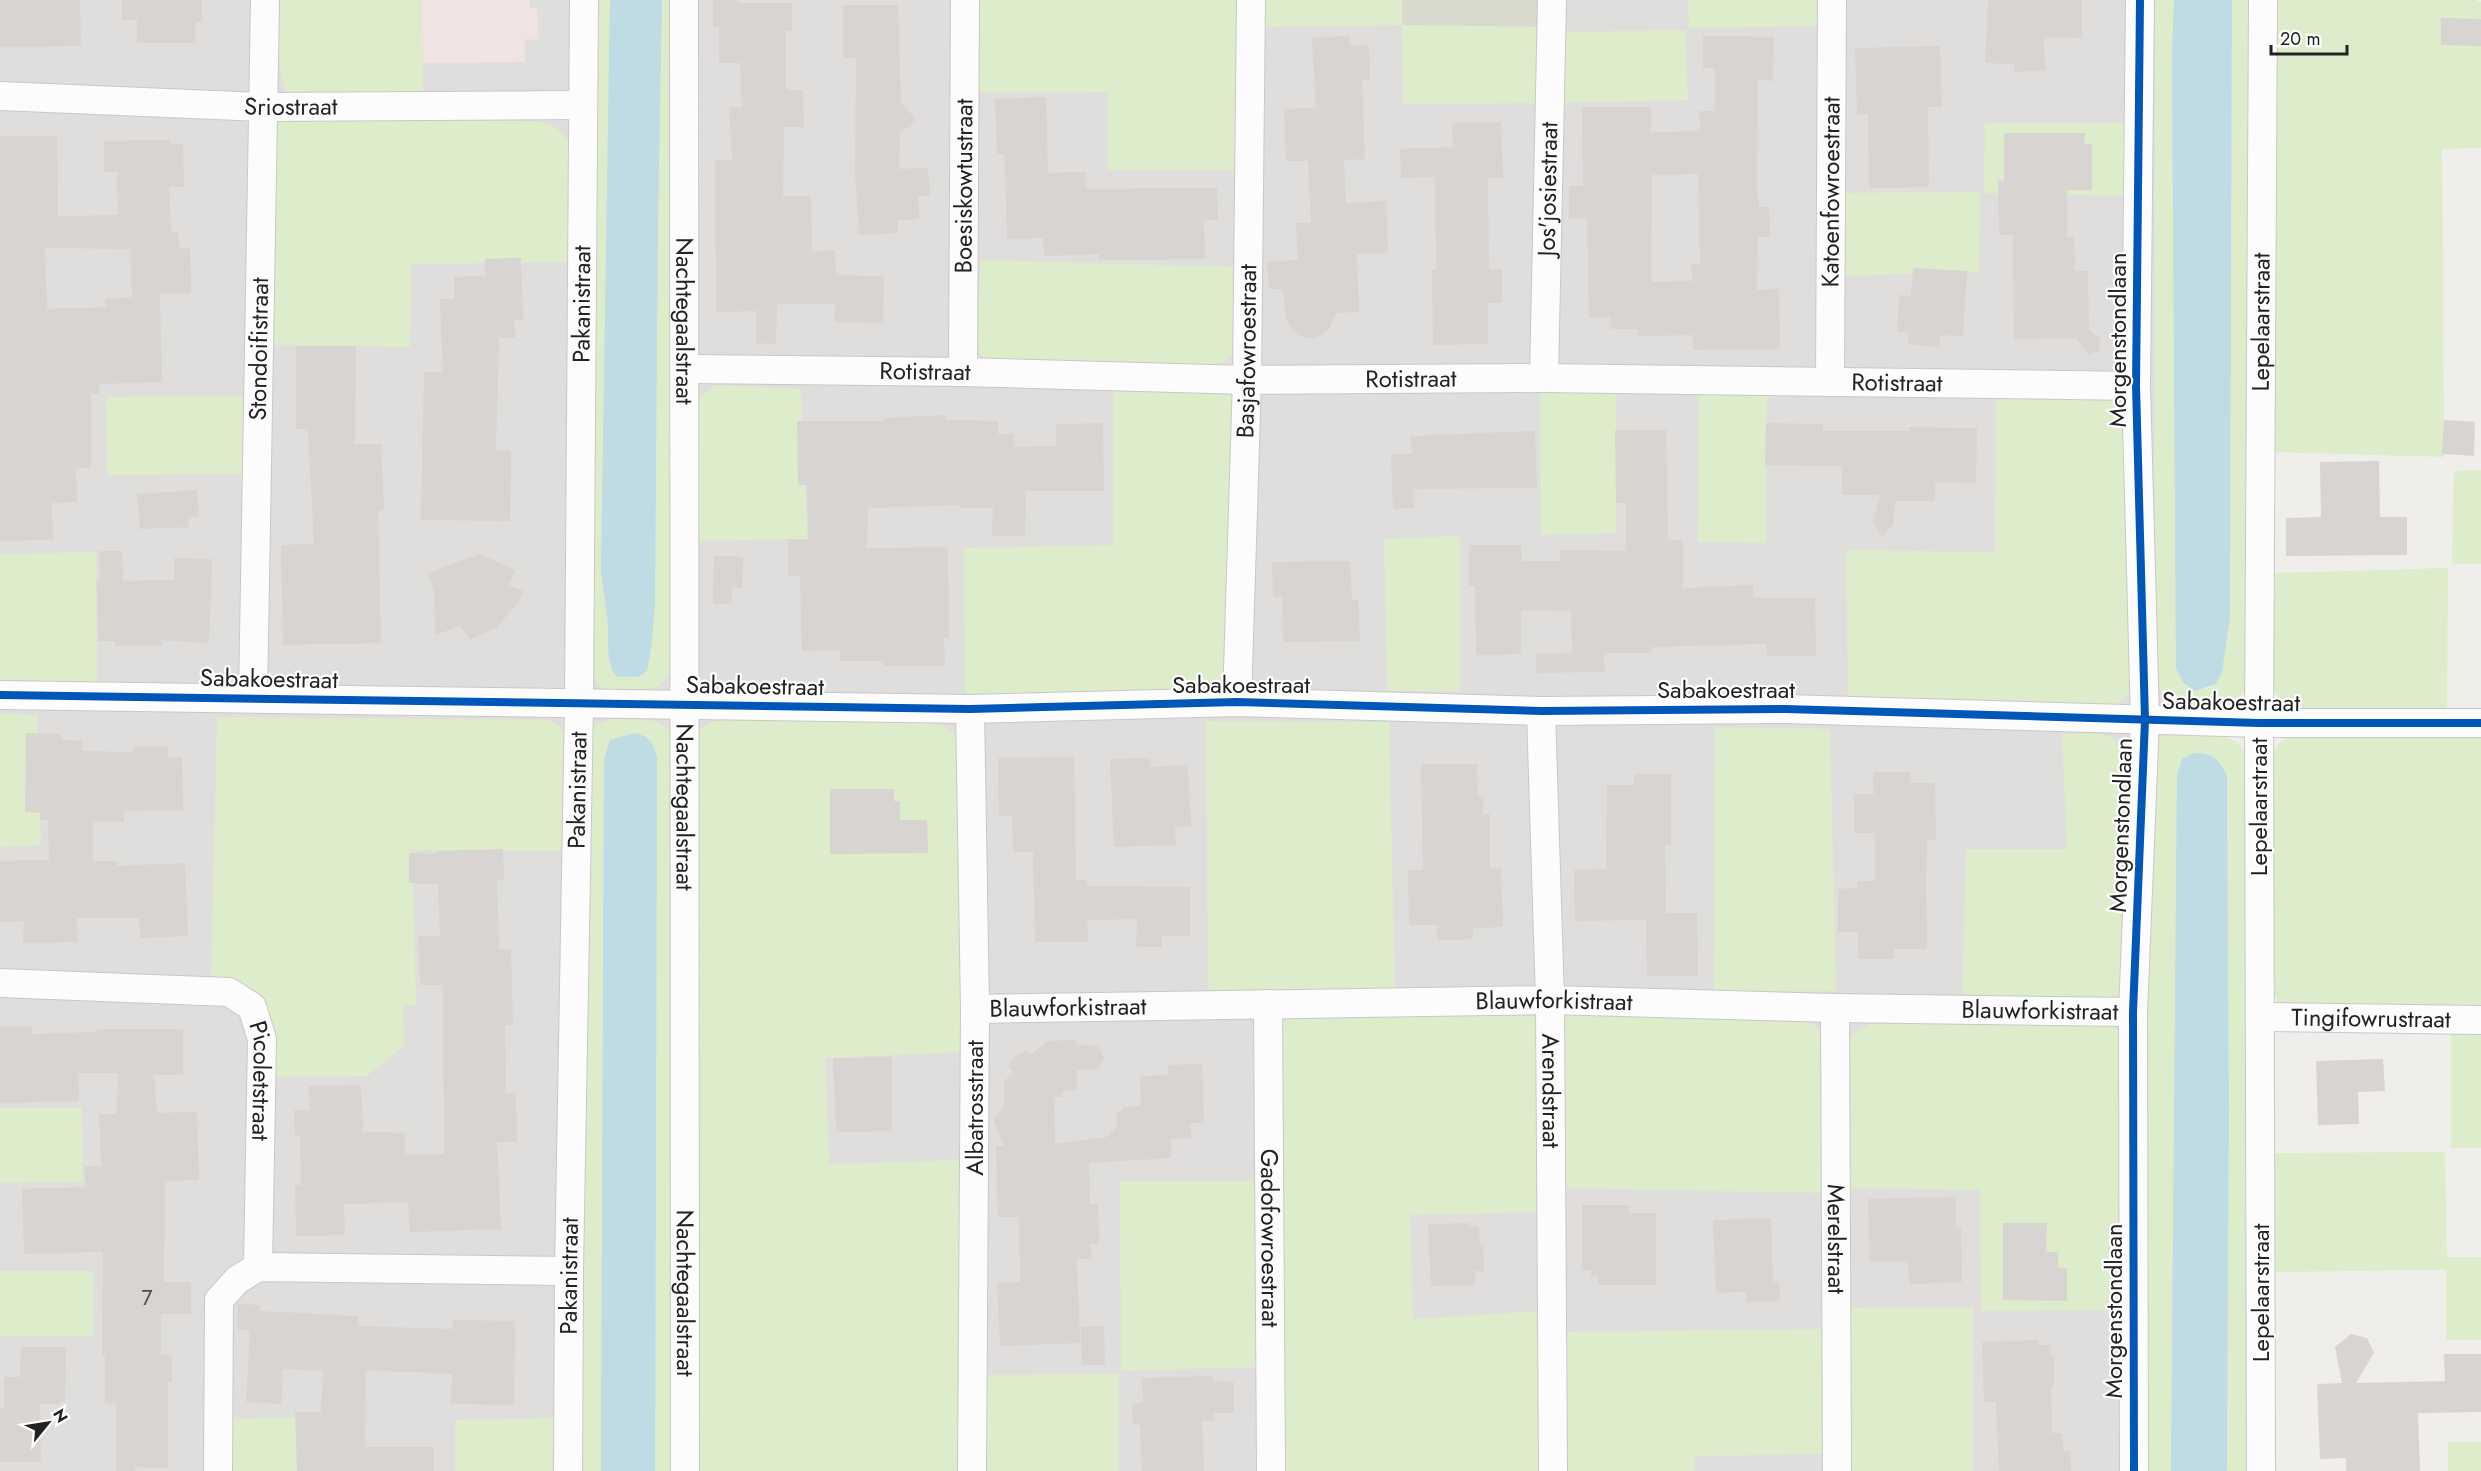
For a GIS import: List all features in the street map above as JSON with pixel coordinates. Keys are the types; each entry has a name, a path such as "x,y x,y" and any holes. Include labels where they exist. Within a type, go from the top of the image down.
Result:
{"street":[{"name":"Stondoifistraat","path":"253,698 265,0"},
{"name":"Pakanistraat","path":"568,1471 569,1271 579,703 584,0"},
{"name":"Nachtegaalstraat","path":"684,0 685,1471"},
{"name":"Boesiskowtustraat","path":"963,372 965,0"},
{"name":"Basjafowroestraat","path":"1237,702 1247,380 1251,0"},
{"name":"Jos'josiestraat","path":"1544,378 1551,0"},
{"name":"Katoenfowroestraat","path":"1830,382 1832,0"},
{"name":"Morgenstondlaan","path":"2134,1471 2133,1012 2145,720 2136,386 2140,0"},
{"name":"Lepelaarstraat","path":"2261,1471 2259,723 2263,0"},
{"name":"Sriostraat","path":"0,96 263,107 582,105"},
{"name":"Rotistraat","path":"684,369 963,372 1247,380 1544,378 2136,386"},
{"name":"Sabakoestraat","path":"0,695 970,709 1237,702 1541,711 1785,709 2259,723 2481,723"},
{"name":"Albatrosstraat","path":"970,709 975,1009 972,1471"},
{"name":"Arendstraat","path":"1541,711 1550,1000 1554,1471"},
{"name":"Picoletstraat","path":"0,983 229,992 252,1007 262,1039 258,1268"},
{"name":"Blauwforkistraat","path":"975,1009 1550,1000 1835,1008 2133,1012"},
{"name":"Gadofowroestraat","path":"1268,1004 1270,1471"},
{"name":"Merelstraat","path":"1835,1008 1837,1471"},
{"name":"Tingifowrustraat","path":"2261,1017 2481,1020"},
{"path":"218,1471 219,1300 237,1280 258,1268 569,1271"}],"shaded area":[{"path":"0,0 2180,0 2181,1471 0,1471"},
{"path":"418,0 530,0 530,8 537,8 538,39 525,40 525,62 419,63"},
{"path":"1402,0 1541,0 1541,27 1402,25"}],"green space":[{"path":"280,0 422,0 423,94 289,97 281,75"},
{"path":"590,0 610,0 601,573 608,626 608,652 637,677 647,670 652,642 662,0 676,0 672,662 661,684 643,690 605,689 595,680 588,664"},
{"path":"977,0 1239,0 1239,170 1108,170 1108,92 976,93"},
{"path":"1259,0 1402,0 1402,25 1258,27"},
{"path":"1688,0 1817,0 1818,26 1689,28"},
{"path":"2155,0 2174,0 2172,60 2176,667 2183,682 2206,689 2216,684 2222,672 2230,618 2232,0 2255,0 2245,691 2233,702 2223,706 2204,708 2184,706 2167,698 2158,686 2154,665"},
{"path":"2272,0 2477,0 2481,2 2481,148 2442,149 2444,457 2272,452"},
{"path":"1402,25 1541,27 1541,103 1403,104"},
{"path":"1685,30 1688,100 1559,103 1560,32"},
{"path":"294,116 530,121 555,128 563,134 571,146 569,262 411,264 410,347 272,345 275,129 282,120"},
{"path":"1985,123 2133,123 2134,196 1984,193"},
{"path":"1980,192 1979,272 1839,276 1838,193"},
{"path":"981,260 1237,267 1238,340 1232,355 1214,371 991,364 981,354 976,339"},
{"path":"1540,382 1616,383 1616,533 1541,535"},
{"path":"715,385 801,389 808,539 692,541 695,402"},
{"path":"1113,387 1229,393 1235,404 1235,664 1223,690 1198,699 965,694 964,548 1113,545"},
{"path":"1699,394 1767,395 1766,543 1698,542"},
{"path":"1996,395 2119,398 2131,407 2134,687 2118,705 1848,703 1846,550 1995,552"},
{"path":"249,396 250,474 107,475 106,397"},
{"path":"2481,470 2481,564 2452,564 2454,471"},
{"path":"1460,536 1460,691 1387,691 1384,539"},
{"path":"96,552 97,685 0,686 0,554"},
{"path":"2448,568 2447,709 2303,708 2278,697 2270,679 2275,573"},
{"path":"0,714 37,715 41,845 0,847"},
{"path":"217,717 548,720 559,726 566,738 563,851 412,850 416,1005 403,1006 404,1046 367,1076 269,1077 269,1047 211,985"},
{"path":"613,718 651,721 671,731 678,1471 655,1471 657,758 654,745 604,759 601,1471 581,1471 591,728"},
{"path":"728,719 932,722 947,728 960,740 967,1052 825,1058 829,1164 963,1160 962,1471 694,1471 698,732 710,722"},
{"path":"1206,721 1389,722 1395,991 1208,991"},
{"path":"1715,727 1830,729 1836,991 1714,992"},
{"path":"2099,733 2106,735 2120,745 2126,754 2125,986 2113,1001 1962,1003 1966,849 2067,849 2062,734"},
{"path":"2175,733 2208,733 2228,737 2243,750 2249,761 2250,1471 2227,1471 2229,1110 2227,775 2182,759 2177,776 2171,1471 2145,1471 2145,877 2154,747 2161,736"},
{"path":"2303,735 2481,737 2481,1010 2299,1010 2278,1003 2270,981 2268,757 2283,739"},
{"path":"1573,1010 1807,1017 1820,1032 1826,1047 1822,1193 1558,1188 1561,1019"},
{"path":"1531,1014 1538,1023 1543,1212 1410,1215 1413,1319 1543,1311 1544,1471 1282,1471 1280,1027 1288,1017"},
{"path":"1871,1023 2111,1024 2126,1037 2126,1310 1981,1311 1980,1190 1848,1188 1847,1045 1853,1033"},
{"path":"2451,1030 2481,1030 2481,1148 2451,1148"},
{"path":"0,1108 82,1108 83,1182 0,1183"},
{"path":"2445,1152 2447,1257 2481,1257 2481,1340 2446,1340 2446,1270 2273,1272 2272,1153"},
{"path":"1120,1181 1263,1181 1260,1367 1121,1371"},
{"path":"0,1271 93,1271 93,1336 0,1336"},
{"path":"1973,1307 1973,1471 1846,1471 1846,1308"},
{"path":"1828,1329 1827,1454 1695,1456 1695,1471 1561,1471 1562,1332"},
{"path":"1119,1374 1119,1471 978,1471 978,1375"},
{"path":"297,1418 298,1471 225,1471 225,1419"},
{"path":"563,1418 563,1471 455,1471 455,1420"},
{"path":"2448,1442 2481,1442 2481,1471 2448,1471"}],"water":[{"path":"610,0 662,0 655,600 647,671 638,677 617,677 613,671 608,653 607,613 601,573"},
{"path":"2174,0 2232,0 2230,618 2222,672 2216,684 2195,691 2183,682 2176,668 2172,60"},
{"path":"634,733 650,741 657,758 655,1471 601,1471 604,759 610,740"},
{"path":"2193,753 2206,754 2214,758 2227,775 2229,1110 2227,1471 2171,1471 2177,776 2182,759"}],"building":[{"path":"0,0 80,0 81,46 0,47"},
{"path":"122,0 202,0 202,22 195,22 195,43 137,43 137,20 122,20"},
{"path":"713,0 739,0 739,3 792,3 792,31 786,31 786,90 803,90 804,127 784,127 783,196 811,196 812,252 835,250 836,275 884,276 883,323 834,322 835,304 777,304 776,344 756,343 756,311 716,312 715,160 732,160 729,107 742,107 740,63 719,63 719,27 713,27"},
{"path":"1988,0 2082,0 2082,38 2043,37 2046,70 2015,72 2014,64 1985,63"},
{"path":"843,5 898,5 901,103 916,119 900,134 899,169 928,168 930,195 918,196 919,219 898,220 898,233 859,235 855,172 856,58 843,58"},
{"path":"2441,18 2481,19 2481,46 2441,45"},
{"path":"1349,36 1350,46 1369,45 1370,80 1362,80 1365,159 1344,160 1346,203 1386,201 1388,253 1357,254 1359,312 1336,313 1330,327 1322,335 1313,338 1302,337 1293,331 1287,321 1282,289 1269,289 1267,262 1298,260 1296,223 1311,223 1308,161 1286,161 1284,109 1316,108 1312,38"},
{"path":"1703,36 1774,37 1773,81 1758,80 1757,190 1759,207 1769,207 1770,237 1758,237 1757,290 1779,289 1780,349 1693,350 1693,335 1638,336 1638,329 1611,329 1610,317 1589,318 1587,219 1569,218 1569,186 1583,186 1582,107 1651,107 1651,132 1700,131 1699,111 1715,111 1715,68 1703,68","holes":["1698,174 1700,264 1691,264 1692,281 1651,282 1652,175"]},
{"path":"1940,46 1942,107 1928,107 1929,187 1869,188 1868,114 1857,115 1855,48"},
{"path":"1046,97 1048,173 1085,172 1086,189 1217,188 1218,220 1204,220 1205,259 1099,260 1099,254 1044,256 1043,238 1007,239 1005,160 1004,154 997,154 995,99"},
{"path":"1501,122 1503,178 1488,178 1489,269 1502,269 1502,303 1488,303 1488,344 1433,345 1432,270 1436,269 1435,177 1401,178 1400,149 1453,147 1452,123"},
{"path":"2004,133 2085,133 2084,144 2092,144 2092,190 2067,190 2067,237 2074,237 2075,271 2088,271 2089,330 2100,338 2099,351 2088,354 2076,338 2014,339 2013,235 1999,235 1998,180 2004,181"},
{"path":"0,136 57,136 58,216 118,215 117,172 104,172 104,141 171,140 171,144 183,144 184,187 169,187 171,232 178,232 179,248 190,248 191,293 160,294 162,382 99,384 99,394 91,394 91,468 76,468 77,502 52,503 53,540 0,541","holes":["45,248 130,249 132,297 105,299 106,307 47,309"]},
{"path":"521,258 523,320 514,320 515,338 499,338 496,450 511,451 510,521 421,520 424,372 443,373 440,299 454,299 454,277 485,276 485,259"},
{"path":"1913,268 1967,271 1963,336 1940,335 1939,347 1908,344 1908,332 1897,332 1899,295 1911,296"},
{"path":"296,346 356,346 355,444 381,444 384,510 378,510 381,643 283,645 281,545 314,544 308,429 296,429"},
{"path":"947,415 947,420 998,421 998,434 1014,434 1014,447 1056,446 1056,424 1103,423 1104,491 1026,491 1025,536 992,536 993,508 960,508 960,505 868,508 867,548 948,547 949,638 944,638 945,666 883,666 883,661 840,661 840,650 802,651 800,576 788,576 788,539 808,539 807,485 798,485 797,421 883,421 883,418"},
{"path":"2444,420 2475,422 2474,456 2442,454"},
{"path":"1766,423 1823,424 1823,431 1909,431 1909,427 1977,428 1976,483 1935,482 1935,501 1895,501 1893,525 1882,537 1873,522 1880,495 1842,495 1842,466 1765,465"},
{"path":"1615,430 1666,430 1668,540 1683,540 1683,588 1753,585 1754,598 1815,598 1816,656 1767,656 1766,644 1652,647 1652,653 1604,653 1605,672 1536,673 1536,654 1572,653 1571,611 1521,610 1521,654 1476,655 1475,586 1469,586 1469,545 1521,545 1522,561 1560,561 1561,550 1626,551 1626,503 1616,503"},
{"path":"1535,431 1537,488 1413,489 1414,508 1393,509 1391,454 1412,454 1411,436"},
{"path":"2379,461 2380,517 2407,517 2407,555 2286,556 2286,518 2321,517 2320,462"},
{"path":"197,490 199,517 188,517 189,527 140,529 137,494"},
{"path":"99,551 122,551 123,581 174,580 174,558 212,559 209,643 161,640 162,645 115,646 115,641 98,641"},
{"path":"480,554 515,570 509,586 523,590 519,602 497,627 470,640 460,626 435,635 434,592 428,573"},
{"path":"714,556 743,557 742,588 732,587 732,604 713,604"},
{"path":"1350,561 1352,600 1358,600 1360,641 1283,642 1282,597 1273,597 1272,562"},
{"path":"26,733 61,734 61,740 83,741 82,751 134,752 134,746 168,747 168,758 182,757 183,810 124,811 124,822 93,821 93,861 117,861 117,866 185,863 188,936 140,938 139,918 77,918 78,942 23,943 24,921 0,922 0,861 49,860 48,821 40,820 40,813 25,812"},
{"path":"1074,757 1076,880 1086,880 1087,886 1190,887 1190,936 1162,936 1162,947 1136,947 1137,919 1087,920 1088,942 1035,942 1033,852 1013,852 1012,816 999,816 998,758"},
{"path":"1150,758 1150,767 1188,765 1191,826 1175,827 1176,845 1114,847 1110,759"},
{"path":"1421,764 1477,764 1478,797 1483,797 1483,814 1490,814 1490,869 1501,868 1503,927 1473,928 1473,939 1437,940 1437,925 1409,925 1408,870 1423,870"},
{"path":"1873,772 1910,772 1910,783 1935,783 1936,840 1927,840 1927,949 1894,949 1894,959 1858,959 1858,932 1838,932 1838,889 1857,888 1857,881 1875,881 1875,833 1854,833 1854,794 1874,794"},
{"path":"1634,774 1671,774 1671,845 1665,845 1666,913 1697,913 1698,976 1647,976 1646,920 1575,921 1574,870 1606,869 1607,785 1634,785"},
{"path":"830,789 894,789 894,801 900,801 900,820 927,820 928,853 830,854"},
{"path":"503,849 504,879 497,880 499,949 511,949 513,1025 505,1025 506,1093 516,1093 517,1142 497,1142 501,1229 410,1232 408,1202 344,1204 345,1235 296,1236 295,1185 301,1185 300,1136 295,1136 294,1110 310,1110 309,1086 361,1085 363,1132 405,1133 405,1155 444,1154 443,985 420,985 418,936 440,936 438,884 409,883 409,853 437,854 437,851"},
{"path":"32,1026 32,1034 97,1032 97,1029 183,1029 183,1075 154,1075 157,1113 197,1112 199,1180 165,1181 164,1282 191,1282 191,1314 161,1314 161,1354 172,1355 172,1382 168,1382 168,1468 135,1467 135,1471 116,1471 116,1404 105,1403 105,1355 102,1355 103,1252 24,1254 22,1189 85,1187 85,1166 101,1167 99,1114 117,1114 118,1073 78,1073 79,1101 0,1103 0,1027"},
{"path":"1076,1040 1076,1044 1098,1046 1104,1058 1098,1069 1077,1070 1077,1090 1062,1091 1062,1097 1054,1097 1055,1144 1107,1137 1117,1126 1117,1111 1123,1111 1123,1107 1141,1106 1140,1076 1168,1075 1168,1065 1202,1064 1204,1123 1190,1123 1191,1138 1171,1139 1171,1158 1089,1163 1090,1204 1098,1204 1099,1244 1091,1244 1091,1259 1077,1259 1080,1343 1000,1346 997,1283 1020,1282 1019,1217 998,1217 996,1146 1004,1146 993,1119 1004,1106 1004,1081 1014,1072 1008,1067 1014,1057 1026,1050 1031,1055 1047,1041"},
{"path":"892,1057 892,1131 836,1132 833,1058"},
{"path":"2383,1059 2385,1091 2358,1092 2359,1124 2318,1125 2316,1061"},
{"path":"1956,1197 1956,1228 1961,1228 1962,1282 1909,1284 1908,1261 1870,1262 1868,1199"},
{"path":"1582,1205 1629,1205 1629,1213 1656,1213 1656,1285 1598,1285 1598,1277 1591,1276 1591,1270 1582,1270"},
{"path":"1771,1218 1773,1282 1779,1281 1780,1301 1746,1302 1746,1292 1716,1293 1713,1220"},
{"path":"1469,1223 1469,1227 1479,1227 1480,1245 1483,1246 1484,1271 1475,1271 1475,1285 1431,1286 1428,1224"},
{"path":"2003,1223 2047,1223 2046,1252 2058,1252 2058,1268 2067,1268 2067,1301 2003,1300"},
{"path":"238,1304 261,1305 260,1311 358,1316 358,1326 453,1329 453,1320 515,1321 514,1405 451,1404 452,1374 366,1370 365,1447 434,1447 434,1471 297,1471 295,1412 321,1412 323,1371 283,1369 281,1404 246,1402 250,1330 237,1329"},
{"path":"1104,1326 1105,1365 1082,1365 1081,1327"},
{"path":"2351,1334 2367,1338 2374,1353 2356,1383 2445,1381 2444,1354 2481,1354 2481,1412 2418,1413 2420,1471 2346,1471 2346,1458 2320,1459 2317,1384 2342,1383 2335,1347"},
{"path":"2038,1340 2039,1345 2051,1345 2051,1356 2054,1356 2054,1386 2051,1386 2052,1433 2062,1433 2063,1451 2070,1451 2071,1471 1999,1471 1996,1402 1984,1402 1982,1342"},
{"path":"21,1347 66,1347 65,1401 60,1401 60,1404 40,1404 41,1462 0,1462 0,1408 4,1408 4,1377 20,1377"},
{"path":"1213,1376 1213,1381 1234,1382 1234,1413 1214,1413 1215,1421 1202,1421 1204,1471 1142,1471 1140,1425 1133,1425 1132,1404 1143,1403 1142,1378"}],"cycle path":[{"path":"2134,1471 2133,1012 2145,720 2136,386 2140,0"},
{"path":"0,695 970,709 1237,702 1541,711 1785,709 2259,723 2481,723"}]}
